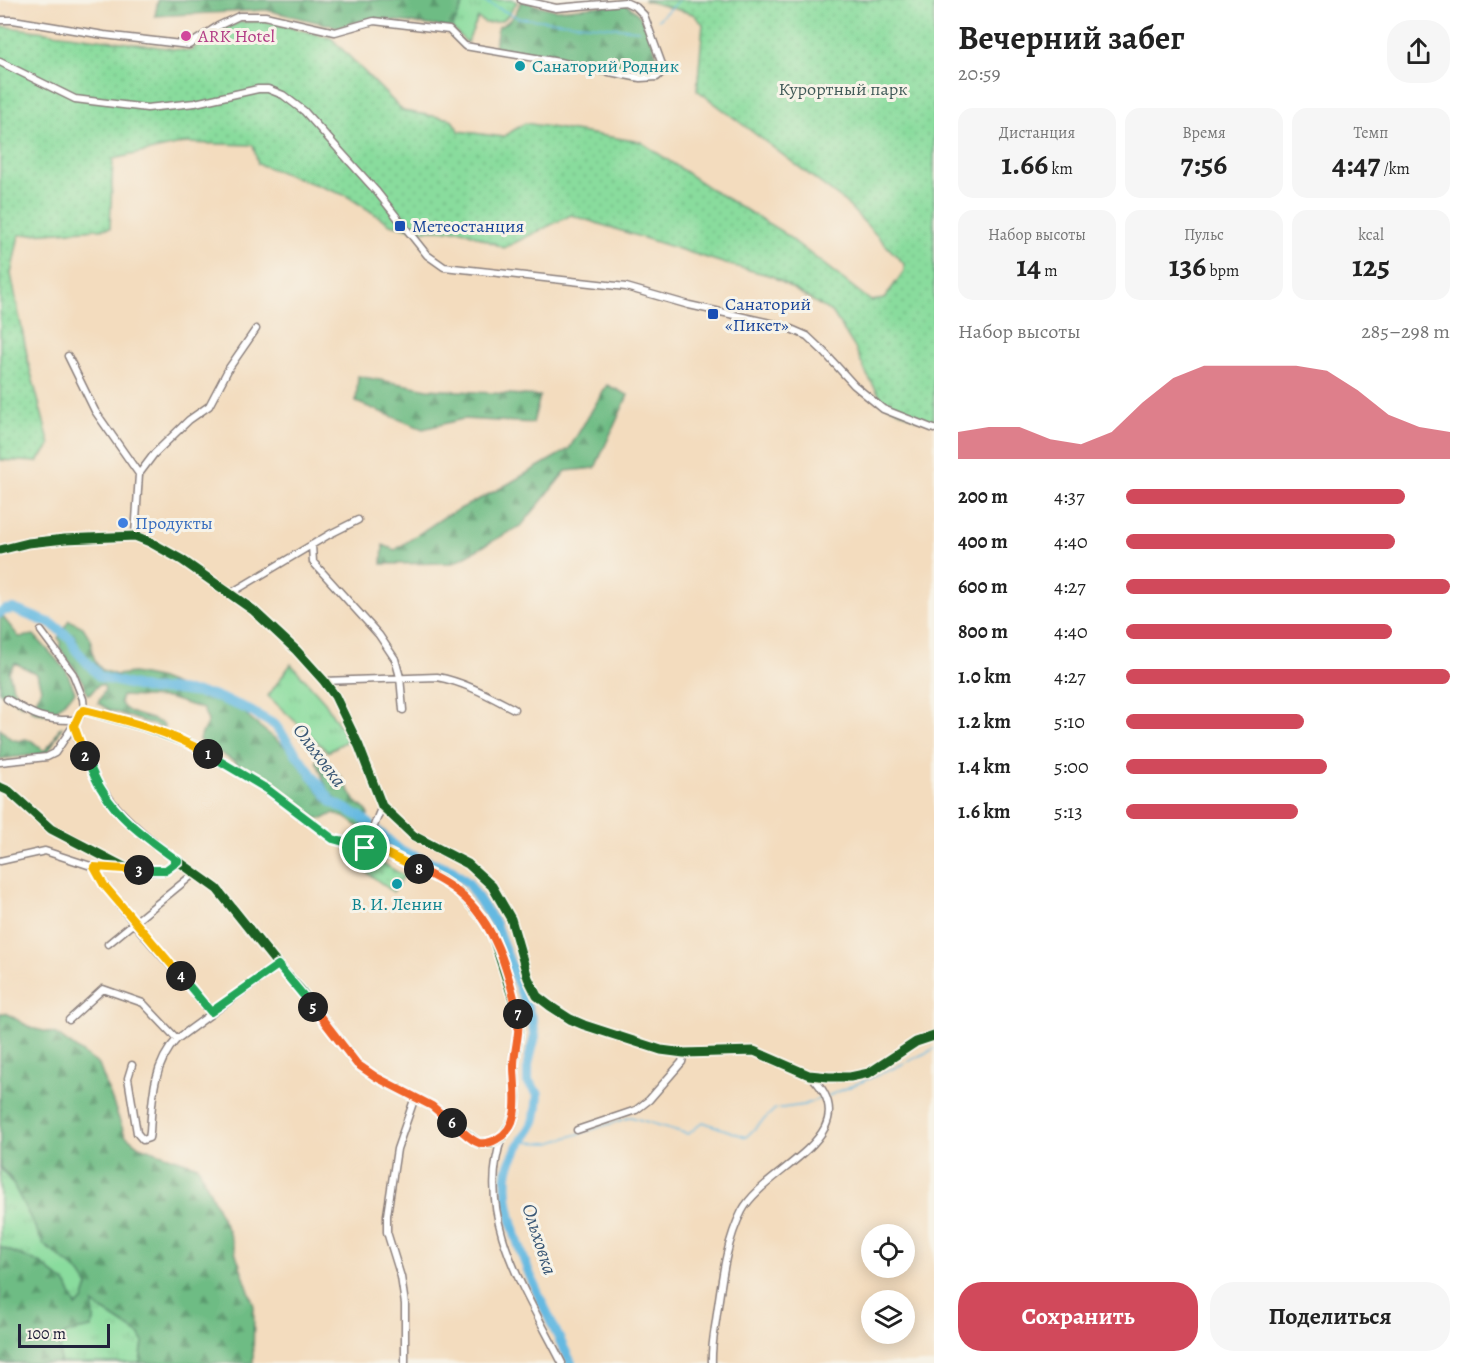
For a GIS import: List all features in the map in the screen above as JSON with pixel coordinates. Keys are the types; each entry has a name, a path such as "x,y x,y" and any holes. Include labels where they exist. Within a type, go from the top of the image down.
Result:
{"street":[{"path":"0,20 189,45 218,26 239,16 265,16 335,32 374,21 449,30 465,46 640,78 657,76 664,70 644,15 636,6 625,2 556,8 521,0"},
{"path":"0,62 75,99 147,108 195,103 258,89 268,89 293,102 320,127 377,192 427,255 444,267 626,287 784,326 807,336 854,385 883,409 934,429"},
{"path":"135,536 139,474 154,454 189,420 209,406 229,368 256,329"},
{"path":"68,356 94,411 139,474"},
{"path":"231,593 358,520"},
{"path":"0,550 28,543 65,538 135,536 182,560 231,593 273,629 324,681 335,696 351,728 382,806 414,836 468,864 492,886 511,919 528,978 537,996 584,1025 661,1050 684,1053 754,1051 809,1075 828,1077 850,1077 869,1073 916,1042 934,1036"},
{"path":"312,545 313,562 378,635 395,659 400,677 403,710"},
{"path":"0,762 48,757 55,753 84,710 83,699 73,674 41,631"},
{"path":"324,681 437,677 450,679 477,690 514,709"},
{"path":"7,699 33,715 75,723"},
{"path":"84,710 144,727 195,746 267,789 333,839 388,854 441,880 467,900 483,919 492,934 519,1018 514,1064 516,1097 514,1113 496,1155 494,1176 495,1207 499,1230 506,1252 562,1363"},
{"path":"75,723 77,739 102,792 144,835 217,889 300,989 357,1064 376,1077 432,1106 478,1143 490,1143 502,1137"},
{"path":"0,787 9,791 51,829 126,868"},
{"path":"365,848 382,806"},
{"path":"0,861 45,851 94,867 150,871 166,870 178,861"},
{"path":"94,867 104,885 211,1012"},
{"path":"108,944 196,872"},
{"path":"132,1065 128,1078 137,1133 143,1140 149,1138 152,1092 166,1050 177,1038 211,1012 278,965"},
{"path":"69,1020 103,989 143,1003 177,1038"},
{"path":"577,1130 636,1110 649,1100 682,1062 684,1053"},
{"path":"712,1363 712,1345 726,1263 737,1221 744,1208 760,1189 815,1144 827,1127 824,1090 809,1075"},
{"path":"405,1363 405,1305 401,1277 387,1232 387,1215 397,1149 415,1097"}],"green space":[{"path":"158,0 465,0 452,28 371,18 338,27 266,10 155,16"},
{"path":"465,0 513,0 517,2 508,16 501,21 485,23 478,18 467,43 452,28"},
{"name":"Курортный парк","path":"643,0 934,0 934,422 916,419 885,404 833,313 772,276 726,264 571,215 504,248 462,230 415,230 390,224 347,196 258,164 253,145 185,143 113,159 110,228 19,235 11,274 29,365 50,445 37,462 0,460 0,26 190,51 220,30 240,22 265,21 331,38 403,111 451,119 459,131 503,137 525,123 641,142 711,189 781,231 871,301 884,299 904,271 904,264 844,201 697,90 703,24 693,14"},
{"path":"521,1 556,10 624,4 639,15 644,23 661,69 656,74 640,76 495,47 498,27 512,17"},
{"path":"358,376 428,389 540,396 533,423 463,419 423,429 356,402"},
{"path":"607,385 628,395 595,468 566,471 522,525 453,563 382,564 383,545 395,550 444,517 569,449"},
{"path":"2,616 19,637 34,635 66,670 75,692 53,713 43,714 30,710 41,689 37,674 15,663 9,672 13,688 22,700 22,706 0,692 0,618"},
{"path":"69,620 83,627 91,640 96,663 102,670 116,675 133,673 158,678 183,688 189,695 212,699 245,712 250,719 288,749 326,802 364,823 360,828 334,813 323,819 316,818 272,785 199,740 208,721 203,709 168,698 122,696 120,702 129,711 160,722 165,726 163,728 109,710 98,703 105,689 103,685 98,685 87,694 84,682 59,647 61,642 58,638"},
{"path":"291,664 325,702 348,740 328,752 268,696"},
{"path":"62,727 49,751 43,754 0,759 0,729 11,739 32,741 44,751"},
{"path":"319,757 327,759 356,802 367,811 368,815 349,808 332,795 316,761"},
{"path":"369,855 404,876 393,892 361,868"},
{"path":"0,1013 6,1013 31,1028 56,1034 99,1065 125,1135 139,1146 198,1166 228,1231 254,1306 253,1363 140,1363 143,1342 140,1335 93,1304 94,1321 91,1328 68,1333 62,1339 60,1363 0,1363 0,1247 40,1263 67,1285 76,1306 83,1301 88,1286 79,1272 44,1245 10,1178 0,1167"},
{"path":"0,1167 85,1279 88,1286 83,1302 76,1307 67,1285 40,1263 0,1247"},
{"path":"93,1304 140,1335 143,1342 140,1363 60,1363 60,1345 64,1336 91,1328 94,1321"}],"waterway":[{"path":"481,0 519,18 639,30"},
{"path":"658,20 679,0"},
{"name":"Ольховка","path":"0,613 13,609 52,624 71,639 76,650 100,677 151,690 170,689 212,695 245,708 275,725 332,802 361,817 402,852 450,869 468,883 495,924 532,1020 535,1036 528,1064 528,1082 538,1094 536,1111 534,1121 510,1162 507,1190 517,1241 538,1295 571,1363"},
{"path":"828,1096 934,1049"},
{"path":"520,1142 550,1143 631,1117 688,1134 703,1122 746,1137 775,1109 804,1105 823,1097"}],"cycle path":[{"path":"0,550 28,543 65,539 135,536 182,560 253,610 296,650 335,696 359,746 382,806 414,836 468,864 492,886 511,919 528,978 537,996 570,1019 661,1050 684,1053 754,1051 809,1075 829,1077 850,1077 869,1073 916,1042 934,1036"},
{"path":"0,787 9,791 51,829 126,868 166,870 178,861 217,889 300,989 357,1064 376,1077 432,1106 478,1143 490,1143 502,1137 515,1113 514,1064 519,1018 492,934 483,919 460,893 441,880 389,854 333,839 267,789 195,746 144,727 84,710"}],"place":[{"name":"ARK Hotel","path":"186,36"},
{"name":"Санаторий Родник","path":"520,66"},
{"name":"Метеостанция","path":"400,226"},
{"name":"Санаторий «Пикет»","path":"713,314"},
{"name":"Продукты","path":"123,523"},
{"name":"В. И. Ленин","path":"397,884"}],"route":[{"path":"84,710 144,727 195,746 267,789 333,839 365,848 388,854 441,880 460,893 483,919 498,948 516,1006 519,1031 514,1064 516,1097 514,1113 502,1137 490,1143 478,1143 432,1106 376,1077 357,1064 300,989 278,965 211,1012 104,885 94,867 166,870 178,861 144,835 102,792 77,739 74,726 80,713 84,710"}]}
